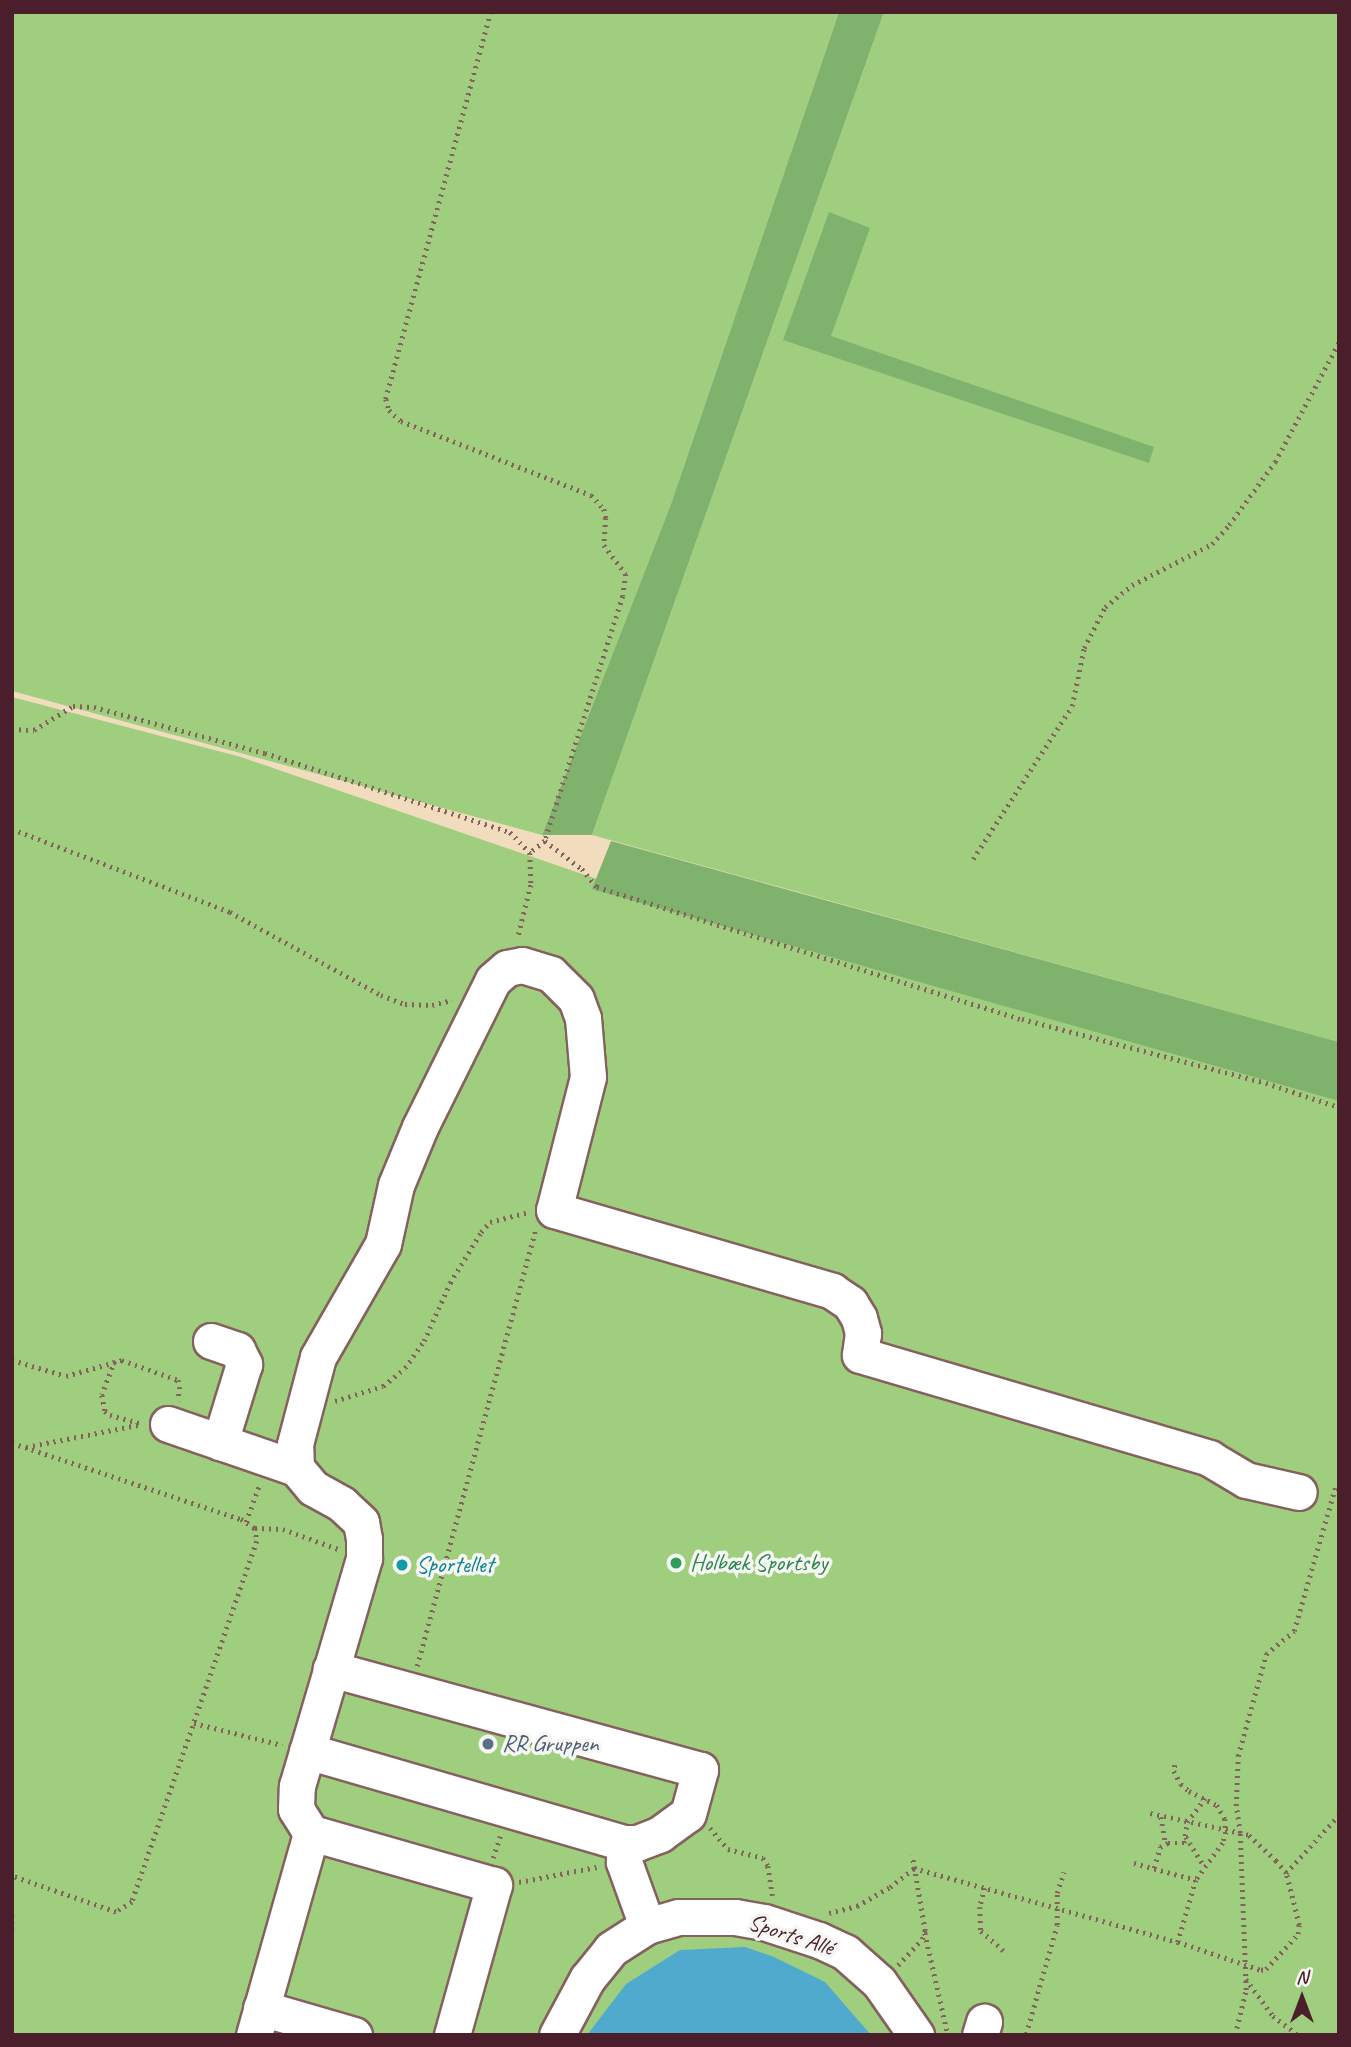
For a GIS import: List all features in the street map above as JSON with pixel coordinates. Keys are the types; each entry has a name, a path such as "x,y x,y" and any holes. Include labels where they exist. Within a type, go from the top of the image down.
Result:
{"street":[{"path":"282,1464 295,1444 317,1357 383,1244 396,1185 415,1139 508,972 551,974 576,999 583,1018 588,1077 554,1210 832,1291 850,1303 859,1318 863,1333 860,1355 1209,1458 1246,1480 1299,1492"},
{"path":"211,1341 237,1350 244,1364 219,1442"},
{"path":"154,1424 219,1442 282,1464 313,1488 342,1504 361,1522 364,1558 307,1751 295,1796 296,1809 311,1833 490,1883 452,2035"},
{"path":"331,1669 700,1770 688,1814 660,1834 637,1843 624,1852"},
{"path":"307,1751 508,1808 624,1852"},
{"path":"311,1833 258,2022 354,2035"},
{"path":"624,1852 647,1926"},
{"name":"Sports Allé","path":"557,2035 598,1964 622,1940 647,1926 679,1917 735,1917 764,1922 845,1952 879,1982 916,2035"}],"path":[{"path":"491,12 386,399 389,410 401,421 591,495 604,509 607,528 604,545 623,567 625,586 545,841 530,853"},
{"path":"973,859 1072,706 1084,648 1105,607 1117,595 1132,586 1212,544 1275,462 1339,342"},
{"path":"12,729 34,730 73,706 94,707 265,753 510,832 530,853 531,885 508,972 461,998 432,1005 405,1004 381,995 230,912 12,829"},
{"path":"545,841 582,869 597,887 1022,1019 1266,1083 1339,1107"},
{"path":"306,1400 316,1402 348,1399 394,1378 416,1354 450,1283 490,1222 522,1212 554,1210"},
{"path":"410,1690 536,1228 540,1216 554,1210"},
{"path":"12,1360 66,1376 82,1374 122,1360 178,1380 180,1395 154,1424 25,1447"},
{"path":"114,1361 102,1395 102,1404 110,1415 154,1424"},
{"path":"12,1443 246,1522 255,1528 283,1528 364,1558"},
{"path":"246,1522 282,1464"},
{"path":"1235,2035 1246,1990 1240,1888 1240,1833 1236,1806 1238,1756 1266,1654 1294,1631 1335,1488"},
{"path":"12,1876 116,1912 132,1902 257,1541 255,1528"},
{"path":"194,1723 307,1751"},
{"path":"1175,1765 1174,1771 1181,1784 1217,1805 1226,1819 1223,1843 1196,1880 1178,1942"},
{"path":"1154,1868 1160,1847 1184,1843 1187,1822 1205,1798"},
{"path":"508,1808 490,1883 624,1852"},
{"path":"914,1868 1178,1942 1261,1970 1266,1969 1298,1934 1294,1901 1286,1873 1256,1841 1240,1833 1148,1813"},
{"path":"688,1814 706,1822 715,1838 728,1849 762,1858 768,1866 773,1898"},
{"path":"1286,1873 1339,1815"},
{"path":"1161,1817 1166,1844"},
{"path":"1186,1837 1204,1866"},
{"path":"912,1855 925,1931 948,2035"},
{"path":"1134,1863 1196,1880"},
{"path":"824,1914 857,1906 890,1887 914,1868"},
{"path":"1026,2034 1054,1938 1059,1909 1058,1893 1064,1872"},
{"path":"985,1888 980,1906 981,1931 1004,1951"},
{"path":"12,1916 12,1935"},
{"path":"879,1982 909,1955 925,1931"},
{"path":"1246,1978 1273,2017 1298,2035"}],"green space":[{"path":"12,12 839,12 671,504 542,835 12,691"},
{"path":"839,12 884,12 592,835 542,835 671,504"},
{"path":"884,12 1339,12 1339,1042 592,835"},
{"path":"829,212 870,228 831,336 1154,447 1149,463 783,340"},
{"name":"Holbæk Sportsby","path":"12,697 241,757 594,878 1339,1092 1339,2035 12,2035"},
{"path":"611,841 1339,1042 1339,1101 592,889"}],"water":[{"path":"745,1947 774,1957 825,1982 871,2035 587,2035 626,1984 680,1950"}],"place":[{"name":"Holbæk Sportsby","path":"676,1563"},
{"name":"Sportellet","path":"402,1565"},
{"name":"RR Gruppen","path":"488,1744"}]}
